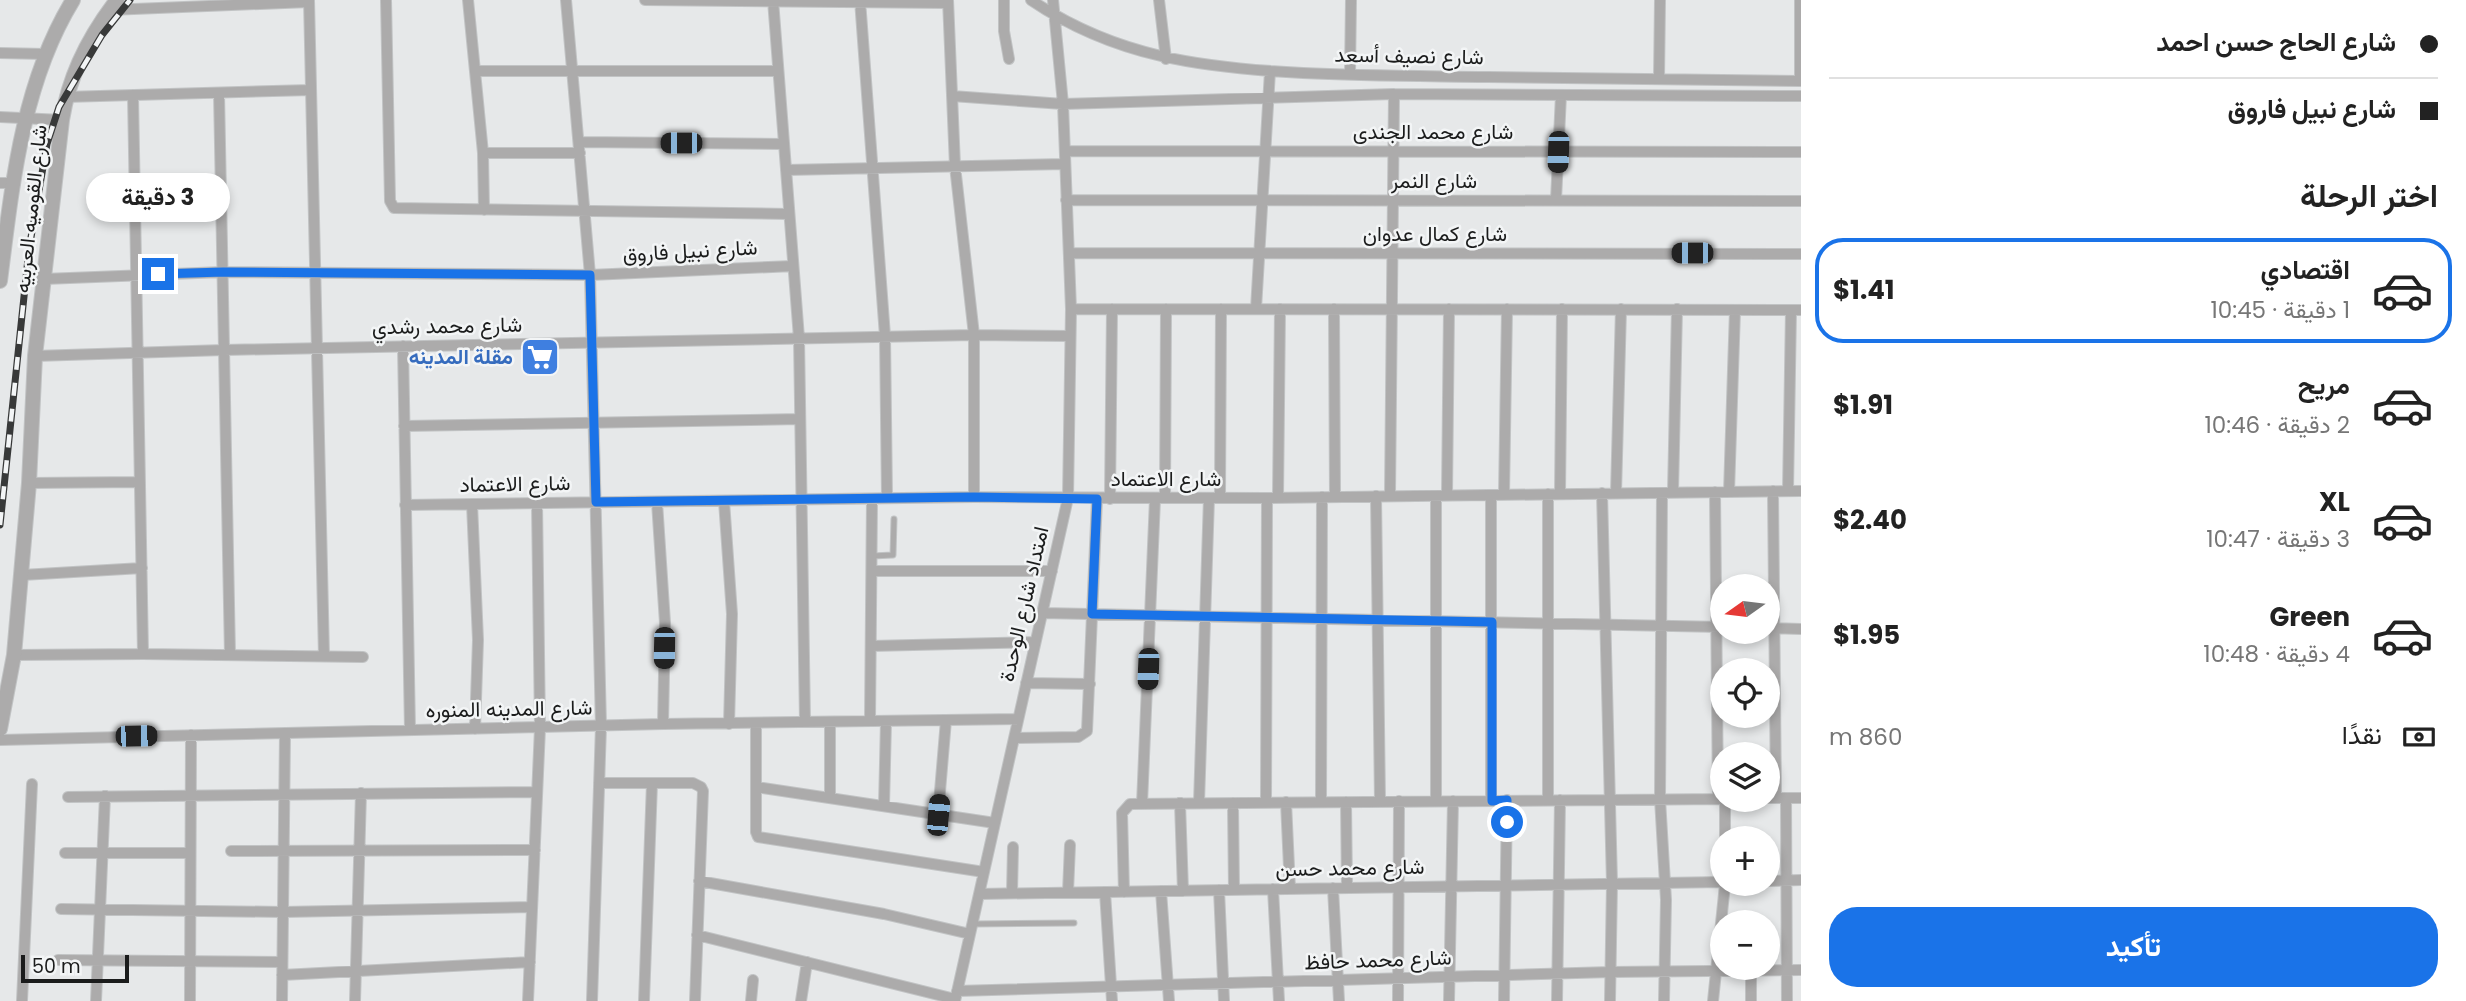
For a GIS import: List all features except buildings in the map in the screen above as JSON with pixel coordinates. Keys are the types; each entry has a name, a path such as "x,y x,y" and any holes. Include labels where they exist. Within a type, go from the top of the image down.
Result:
{"street":[{"name":"شارع القوميه العربيه","path":"1,273 7,183 34,84 57,25 72,0"},
{"path":"386,0 392,207 789,214"},
{"path":"468,0 483,153 484,210"},
{"path":"566,0 590,275 592,342 601,726 592,1001"},
{"path":"645,0 948,2 955,166 974,335 974,497"},
{"path":"1004,0 1003,17 1009,59"},
{"name":"شارع نصيف أسعد","path":"1031,0 1056,17 1108,42 1166,59 1232,69 1350,75 1800,81"},
{"name":"امتداد شارع الوحدة","path":"956,997 1068,498 1071,309 1063,104 1053,0"},
{"path":"1158,0 1166,59"},
{"path":"1350,75 1351,0"},
{"path":"1659,79 1660,0"},
{"path":"1800,0 1800,81"},
{"path":"113,5 309,1 324,656"},
{"path":"773,1 799,338 805,722"},
{"path":"860,1 885,336 887,498"},
{"name":"شارع القوميه العربيه","path":"0,729 14,655 29,484 35,356 65,97 75,68 91,37 113,5"},
{"path":"0,52 45,54"},
{"path":"475,71 778,71"},
{"path":"1256,309 1270,71"},
{"path":"65,97 311,90"},
{"path":"219,93 230,655"},
{"path":"1390,496 1394,94"},
{"name":"شارع نصيف أسعد","path":"952,96 1063,104 1394,94 1801,96"},
{"path":"133,95 143,654"},
{"path":"1556,201 1561,95"},
{"path":"0,117 62,120"},
{"path":"483,153 579,148 784,144"},
{"name":"شارع محمد الجندى","path":"1065,151 1801,152"},
{"path":"786,170 1065,164"},
{"name":"شارع النمر","path":"1066,200 1801,201"},
{"name":"شارع كمال عدوان","path":"1069,253 1801,254"},
{"name":"شارع نبيل فاروق","path":"44,279 223,272 590,275 793,266"},
{"path":"1071,309 1796,310 1788,491"},
{"path":"1110,499 1112,309"},
{"path":"1142,804 1150,615 1160,498 1166,309"},
{"path":"1199,803 1205,616 1214,498 1221,309"},
{"path":"1266,803 1266,618 1280,309"},
{"path":"1334,309 1335,497"},
{"path":"1436,801 1436,621 1448,309"},
{"path":"1504,495 1507,309"},
{"path":"1557,1001 1559,884 1548,624 1562,309"},
{"path":"1616,493 1620,309"},
{"path":"1664,1001 1664,883 1660,799 1661,626 1677,309"},
{"path":"1729,492 1735,310"},
{"name":"شارع محمد رشدي","path":"35,356 224,349 885,336 1070,336"},
{"path":"403,346 410,730"},
{"path":"404,426 800,419"},
{"path":"29,484 140,482"},
{"path":"1772,574 1773,491"},
{"name":"شارع الاعتماد","path":"405,505 974,497 1272,498 1801,491"},
{"path":"1715,492 1717,574"},
{"path":"1602,494 1612,883 1611,1001"},
{"path":"1491,495 1492,801"},
{"path":"1376,496 1380,802"},
{"path":"1321,802 1322,497"},
{"path":"870,721 872,499"},
{"path":"1014,738 1078,737 1085,734 1088,727 1097,499"},
{"path":"724,501 732,614 729,724"},
{"path":"657,502 665,622 663,724"},
{"path":"528,1001 540,728 537,503"},
{"path":"472,504 478,640 475,729"},
{"path":"22,575 142,568"},
{"path":"872,571 1052,571"},
{"path":"1042,613 1710,627"},
{"path":"1780,628 1801,629"},
{"path":"871,646 1035,642"},
{"path":"1719,644 1721,742"},
{"path":"1771,644 1774,742"},
{"path":"14,655 363,657"},
{"path":"1026,683 1090,684"},
{"name":"شارع المدينه المنوره","path":"0,740 663,724 1018,719"},
{"path":"938,815 946,720"},
{"path":"884,806 886,721"},
{"path":"830,722 830,798"},
{"path":"756,723 755,787 758,837 984,872"},
{"path":"282,1001 285,733"},
{"path":"190,1001 191,734"},
{"path":"600,783 693,783 703,791 695,1001"},
{"path":"644,1001 652,783"},
{"path":"22,1001 32,784"},
{"path":"755,787 995,823"},
{"path":"68,797 537,792"},
{"path":"355,1001 361,793"},
{"path":"96,1001 105,796"},
{"path":"1780,798 1801,798"},
{"path":"1124,891 1122,813 1130,804 1710,799"},
{"path":"1504,1001 1507,800"},
{"path":"1449,1001 1453,801"},
{"path":"1346,802 1347,888"},
{"path":"1398,1001 1399,802"},
{"path":"1180,803 1182,891"},
{"path":"1233,803 1234,890"},
{"path":"1286,803 1290,889"},
{"path":"1778,812 1787,881 1787,1001"},
{"path":"1068,892 1070,845"},
{"path":"1012,893 1013,847"},
{"path":"231,851 535,850"},
{"path":"65,853 190,853"},
{"path":"1780,881 1801,880"},
{"path":"699,881 971,929"},
{"name":"شارع محمد حسن","path":"979,894 1710,883"},
{"path":"1333,888 1339,1001"},
{"path":"1273,889 1279,1001"},
{"path":"1219,890 1224,1001"},
{"path":"1161,891 1169,1001"},
{"path":"1105,892 1112,1001"},
{"path":"61,909 283,912 532,907"},
{"name":"شارع محمد حافظ","path":"697,935 956,997 1011,995 1060,988 1710,971"},
{"path":"58,960 282,962"},
{"path":"282,975 530,962"},
{"path":"801,1001 807,962"},
{"name":"شارع محمد حافظ","path":"1780,970 1801,970"},
{"path":"751,1001 753,980"},
{"path":"1713,1001 1715,980"},
{"path":"1751,980 1751,1001"},
{"path":"1060,988 1060,1001"}],"lane":[{"path":"872,556 894,555 894,519"},
{"path":"971,929 1074,923"}],"railway":[{"path":"0,525 29,249 47,144 59,107 102,35 130,0"}],"place":[{"name":"مقلة المدينه","path":"540,357"}],"route":[{"path":"158,274 223,272 590,275 596,502 974,497 1097,499 1092,614 1492,622 1492,801 1507,800 1507,822"}]}
